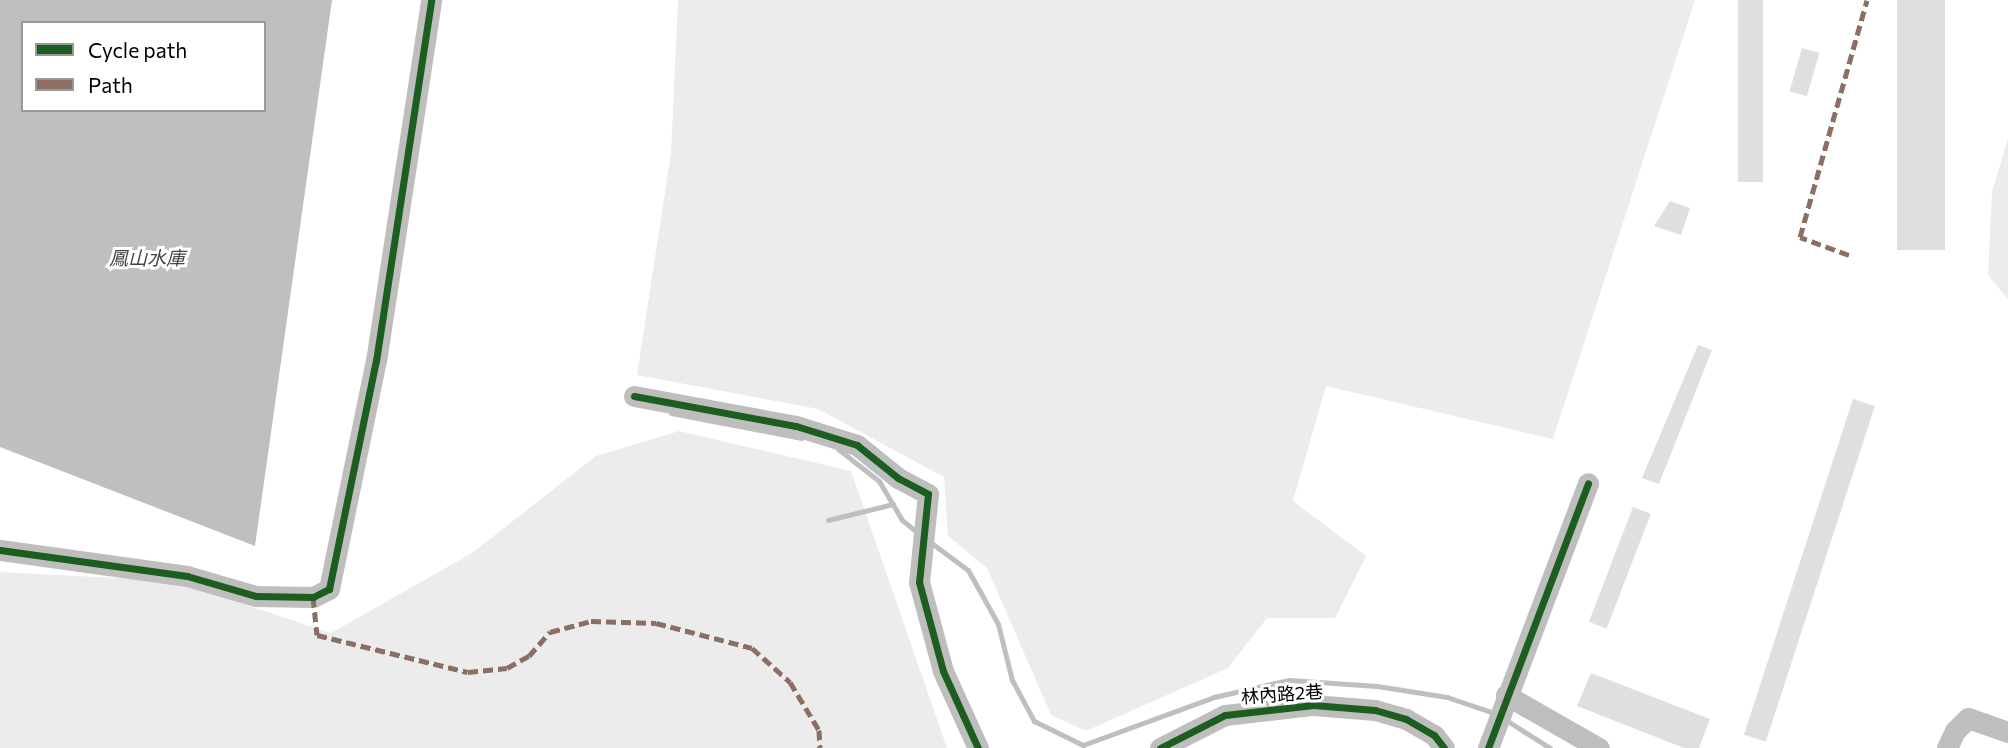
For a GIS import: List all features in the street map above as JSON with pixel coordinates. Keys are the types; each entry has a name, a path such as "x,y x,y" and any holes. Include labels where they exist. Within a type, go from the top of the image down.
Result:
{"street":[{"path":"0,550 187,576 256,596 313,597 328,589 376,361 431,0"},
{"path":"634,396 796,426 857,445 898,478 928,494 926,546 919,582 943,671 978,748"},
{"path":"1488,748 1504,699 1588,482"},
{"path":"1504,699 1599,748"},
{"name":"林內路2巷","path":"1160,748 1225,715 1313,705 1375,710 1406,719 1434,735 1444,748"},
{"path":"1947,748 1955,731 1968,718 2008,732"}],"shaded area":[{"path":"678,0 1695,0 1553,439 1326,386 1293,501 1366,556 1335,618 1267,618 1228,668 1086,731 1051,715 987,568 948,536 944,477 818,409 637,375 671,153"},
{"path":"2008,138 2008,299 1988,275 1992,192"},
{"path":"679,431 851,471 947,748 0,748 0,572 174,581 331,633 472,553 596,456"}],"water":[{"name":"鳳山水庫","path":"0,0 332,0 255,546 0,447"}],"building":[{"path":"1738,0 1763,0 1763,182 1738,182"},
{"path":"1897,0 1945,0 1945,250 1897,250"},
{"path":"1802,48 1819,53 1807,96 1790,91"},
{"path":"1670,201 1690,208 1681,235 1654,226"},
{"path":"1698,345 1712,350 1659,484 1642,478"},
{"path":"1853,399 1875,406 1766,742 1744,735"},
{"path":"1633,507 1651,514 1607,629 1589,622"},
{"path":"1591,673 1710,719 1699,748 1684,748 1577,706"}],"waterway":[{"path":"671,413 802,438"},
{"path":"838,449 879,481 902,520 919,534"},
{"path":"828,520 893,504"},
{"path":"930,542 968,570 998,624 1012,680 1034,721 1083,745 1214,697 1289,680 1377,686 1447,697 1494,713"},
{"path":"1506,720 1550,748"}],"marked path":[{"path":"1849,255 1800,237 1867,0"},
{"path":"313,597 317,635 468,672 507,668 529,656 550,632 591,621 656,623 752,648 790,682 819,730 820,748"}],"cycle path":[{"path":"0,550 187,576 256,596 313,597 329,589 376,361 431,0"},
{"path":"634,396 796,426 857,445 898,478 928,494 919,582 943,671 978,748"},
{"path":"1488,748 1588,483"},
{"path":"1160,748 1225,715 1313,705 1375,710 1406,719 1434,735 1444,748"}]}
